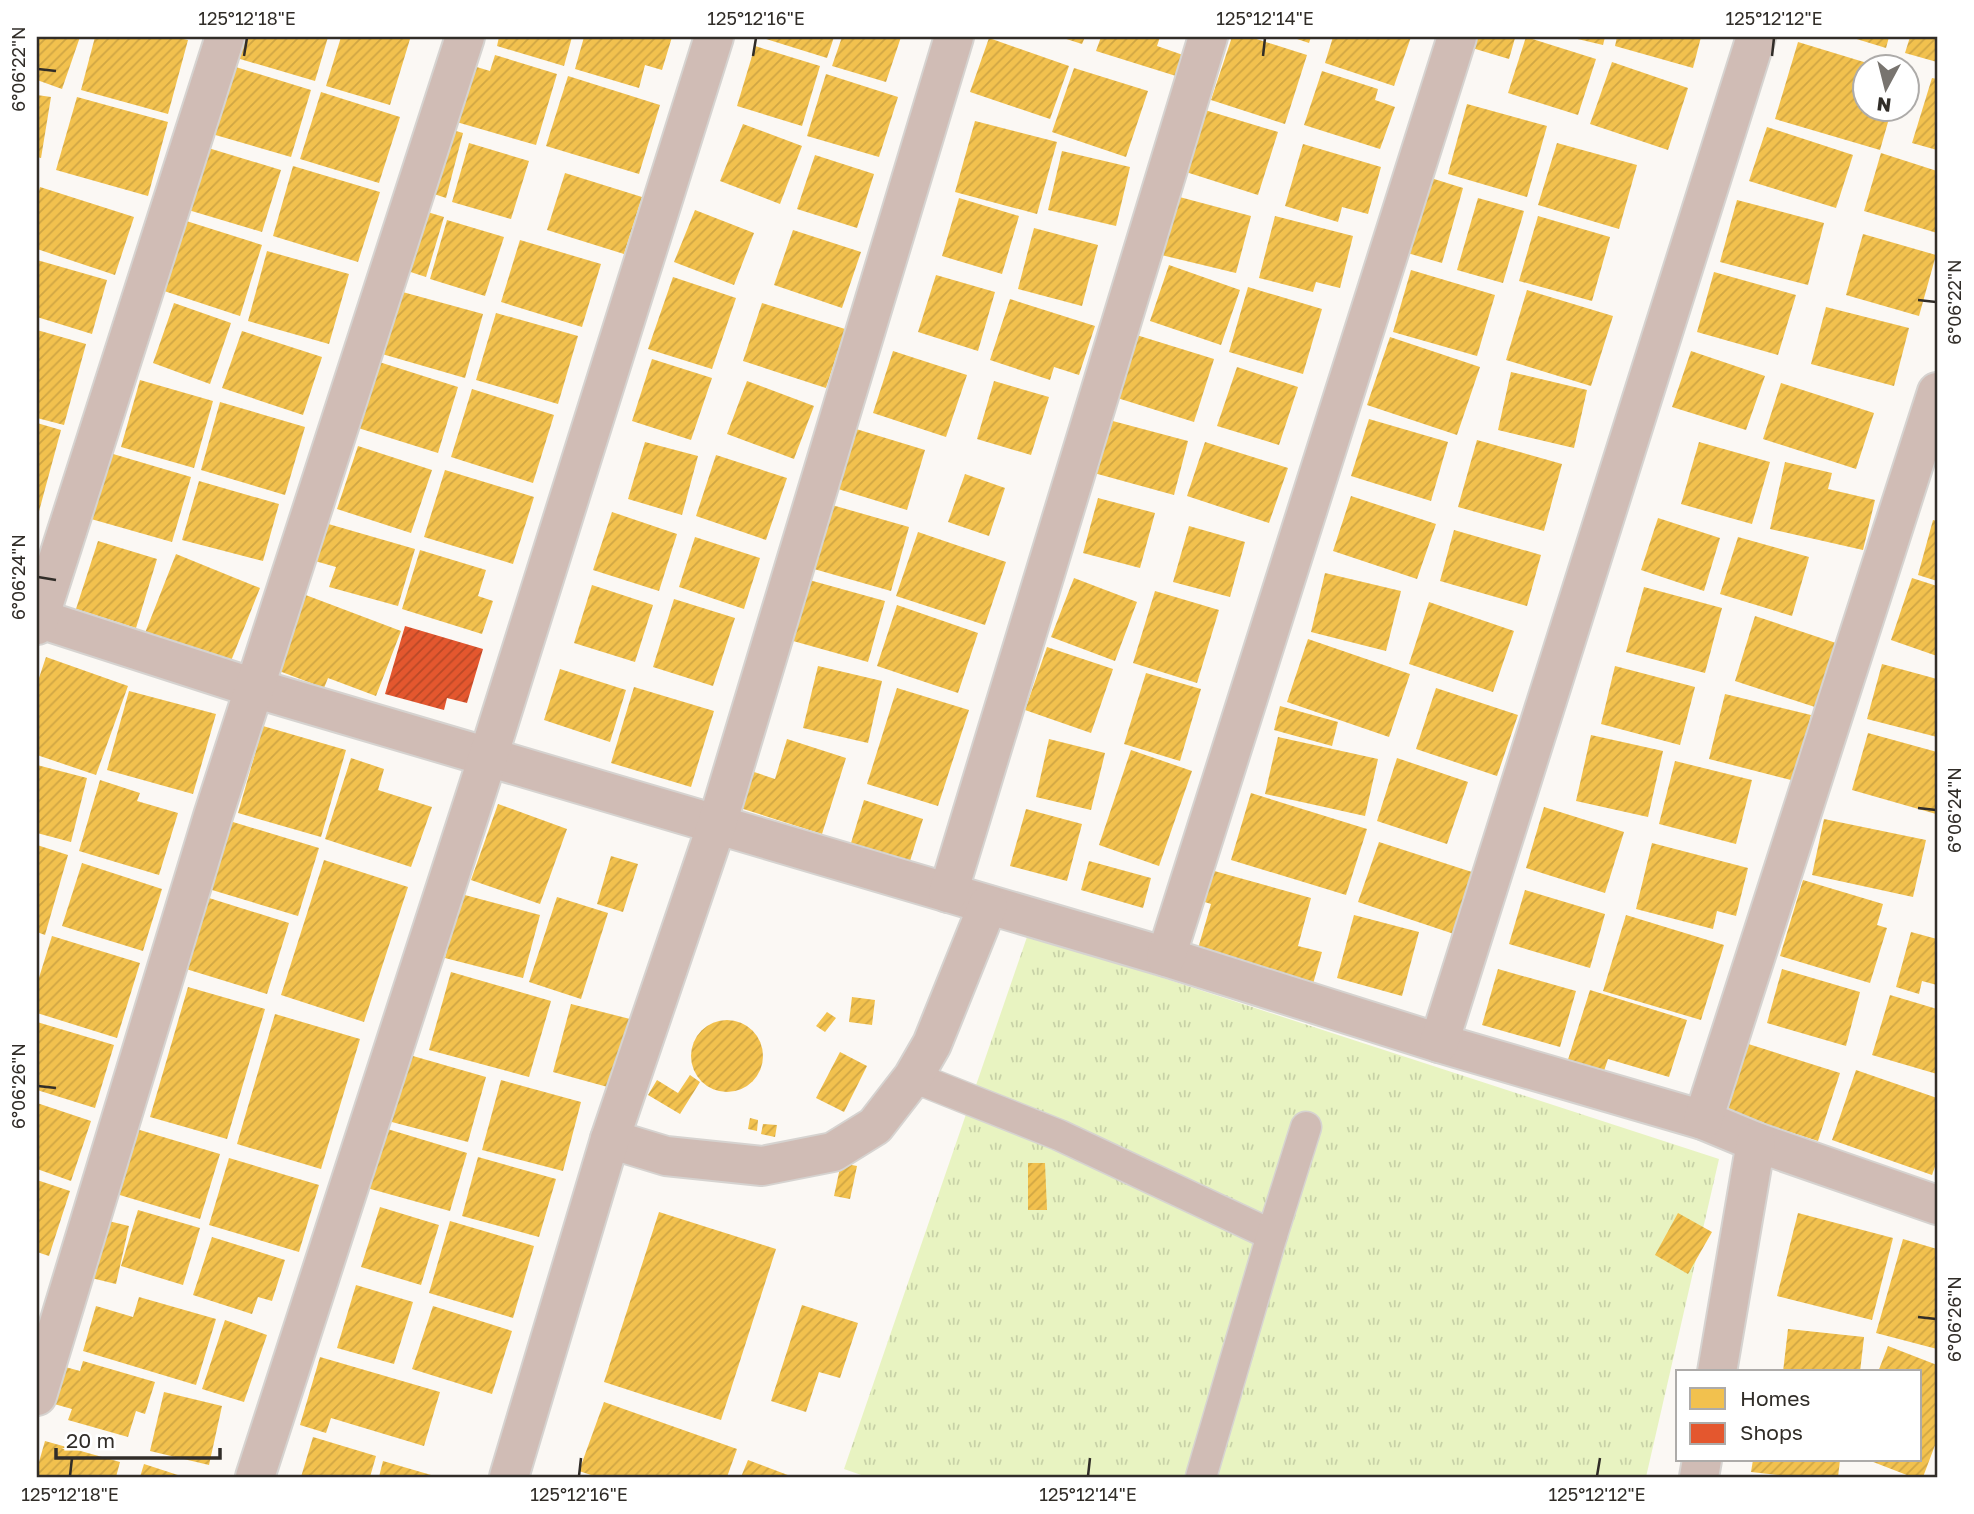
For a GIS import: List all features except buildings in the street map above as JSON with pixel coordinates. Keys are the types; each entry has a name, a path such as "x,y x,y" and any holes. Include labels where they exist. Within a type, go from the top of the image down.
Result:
{"street":[{"path":"225,37 37,621 1703,1120 1756,1142 1937,1205"},
{"path":"37,1396 254,688 465,37"},
{"path":"255,1477 488,757 714,37"},
{"path":"509,1477 610,1139 717,824 954,37"},
{"path":"948,893 1208,37"},
{"path":"1166,957 1457,37"},
{"path":"1439,1043 1756,37"},
{"path":"1703,1120 1937,392"},
{"path":"610,1139 667,1156 761,1166 833,1152 875,1126 914,1077 932,1044 988,905"},
{"path":"1717,1370 1756,1142"}],"lane":[{"path":"914,1077 1059,1135 1272,1236"},
{"path":"1202,1477 1306,1127"}],"green space":[{"path":"1028,934 1719,1159 1646,1477 867,1477 844,1469"}]}
